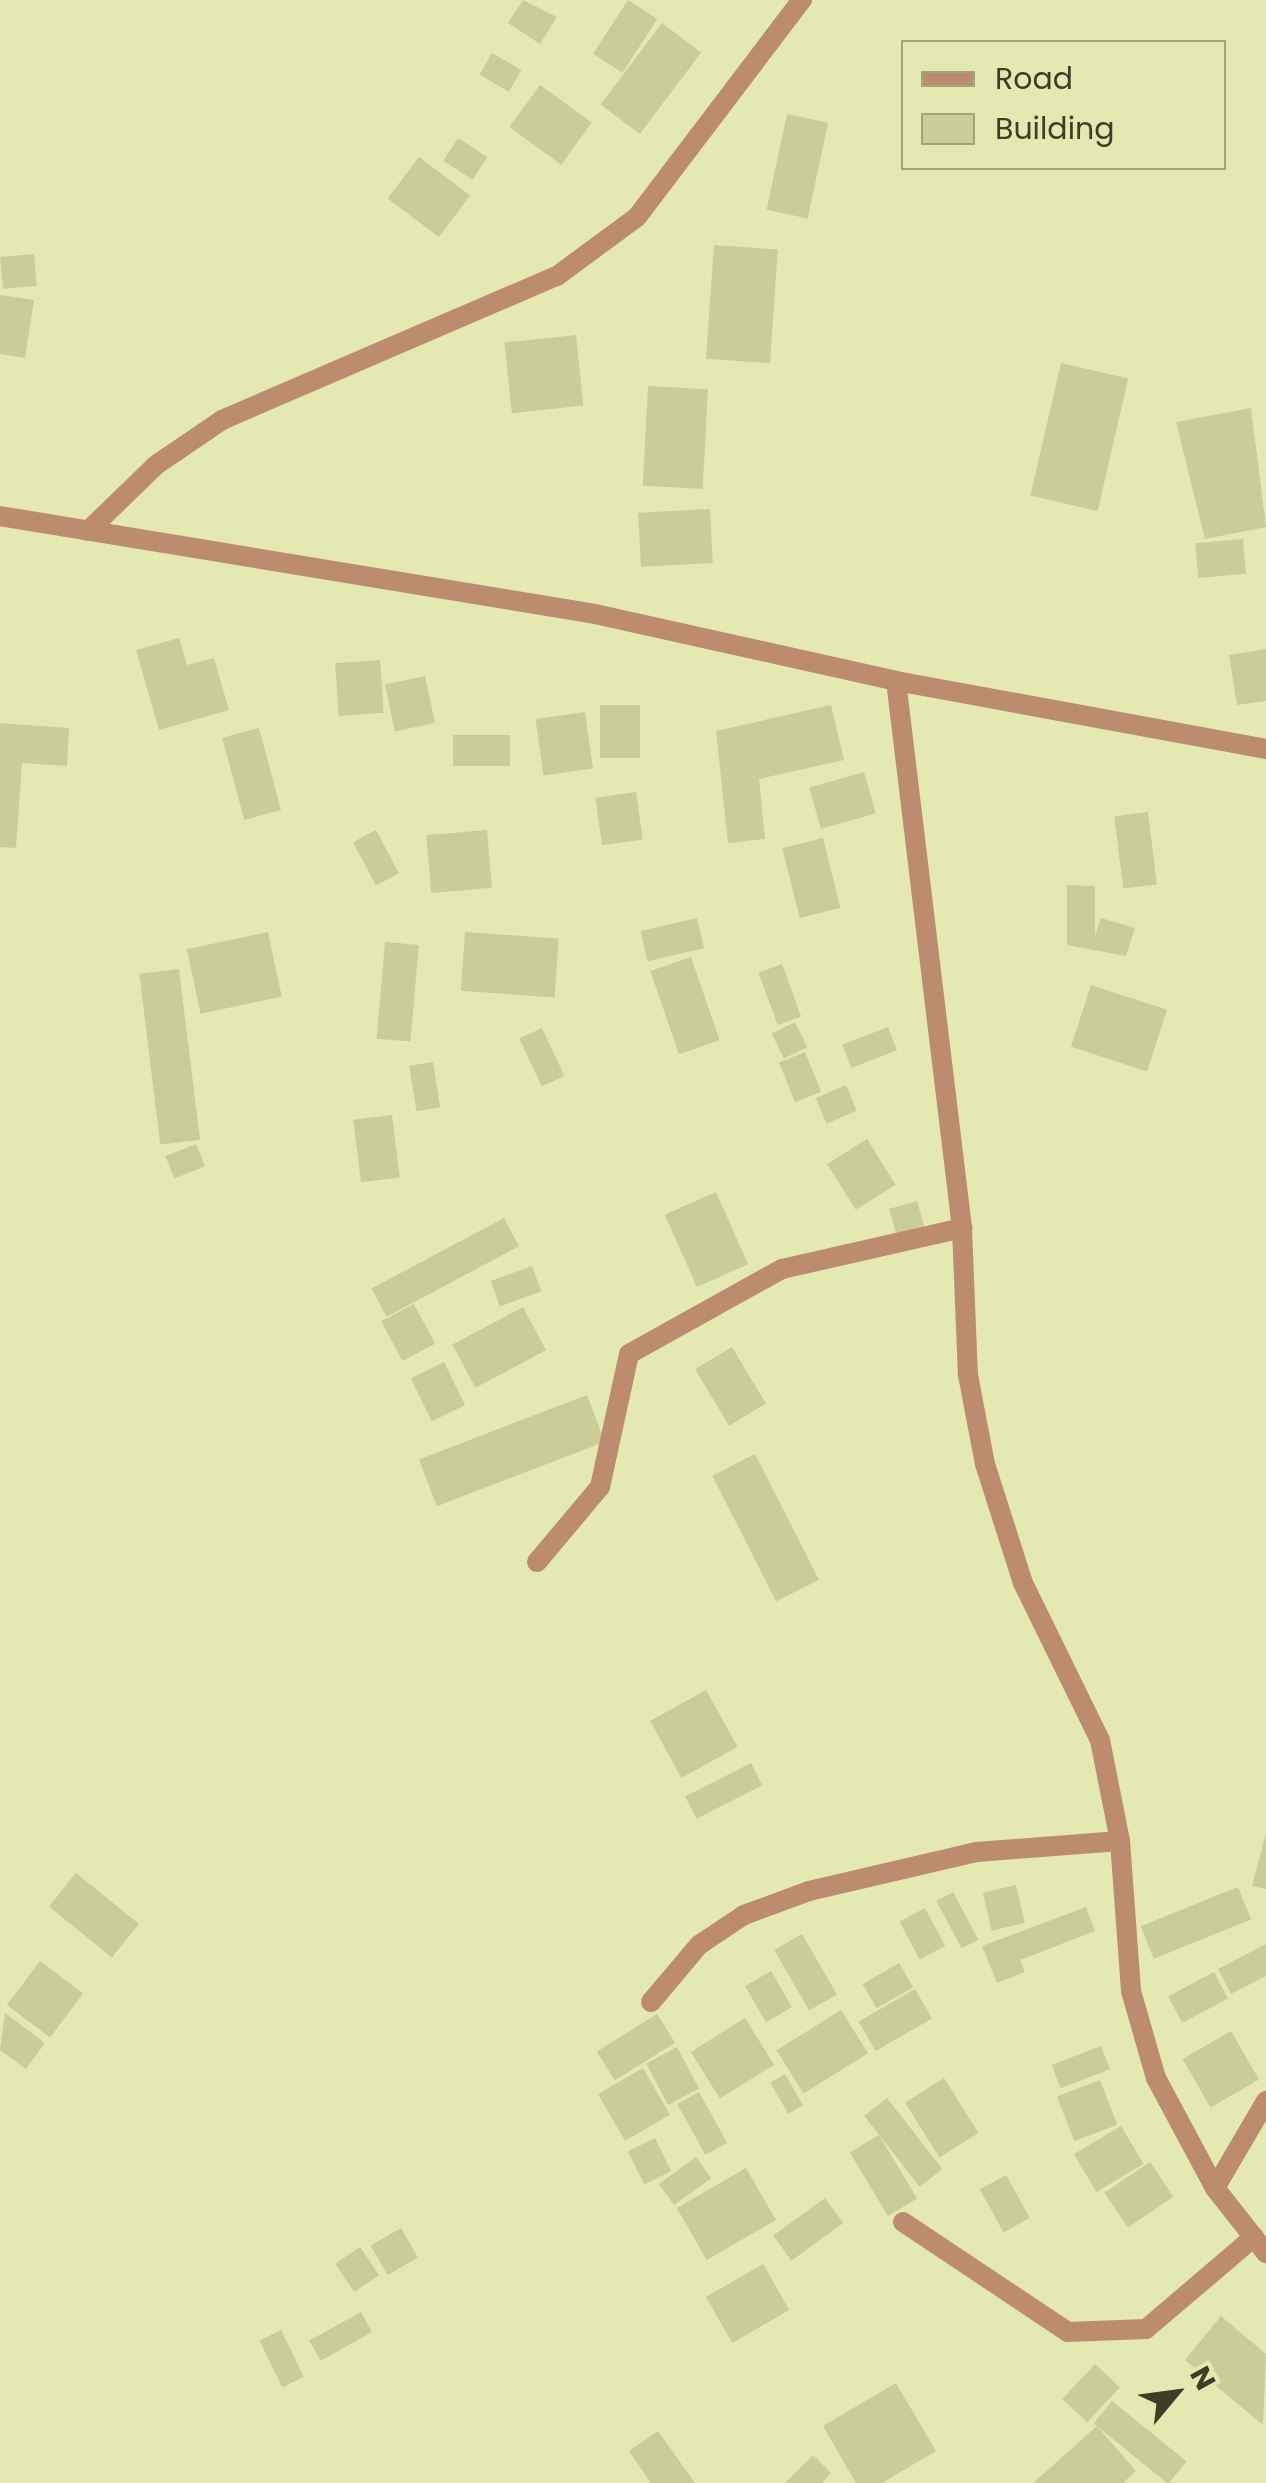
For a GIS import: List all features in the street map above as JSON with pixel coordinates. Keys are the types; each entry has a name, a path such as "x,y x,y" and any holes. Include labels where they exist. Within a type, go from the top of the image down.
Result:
{"street":[{"path":"88,530 156,465 222,420 527,290 637,217 802,0"},
{"path":"0,516 596,614 896,682 1266,749"},
{"path":"896,682 962,1228 968,1375 985,1464 1024,1583 1100,1740 1120,1841 1131,1991 1156,2078 1215,2188 1260,2245 1146,2329 1068,2332 903,2222"},
{"path":"537,1562 600,1487 630,1354 782,1270 962,1228"},
{"path":"651,2002 699,1946 744,1915 809,1891 977,1852 1120,1841"},
{"path":"1215,2188 1266,2102"}],"building":[{"path":"523,0 557,17 540,44 508,23"},
{"path":"628,0 657,19 622,73 593,54"},
{"path":"662,23 701,52 640,134 601,104"},
{"path":"492,53 521,70 509,92 480,75"},
{"path":"540,85 592,123 561,165 509,127"},
{"path":"787,114 828,123 808,219 767,210"},
{"path":"458,138 487,157 473,180 443,161"},
{"path":"419,157 470,196 439,237 388,199"},
{"path":"714,245 778,249 770,363 706,359"},
{"path":"34,254 37,286 3,289 0,257"},
{"path":"0,295 34,300 25,358 0,354"},
{"path":"576,335 583,406 512,413 504,343"},
{"path":"1061,363 1128,379 1098,511 1030,496"},
{"path":"648,386 708,389 703,489 643,486"},
{"path":"1251,408 1266,527 1205,539 1176,422"},
{"path":"710,509 713,563 641,567 638,513"},
{"path":"1243,539 1246,574 1198,578 1195,543"},
{"path":"179,638 187,665 214,658 229,710 159,730 136,650"},
{"path":"1266,649 1266,701 1237,705 1229,655"},
{"path":"380,660 384,713 339,716 335,663"},
{"path":"425,676 435,723 395,731 385,685"},
{"path":"600,705 640,705 640,758 600,758"},
{"path":"831,705 844,760 759,779 765,839 728,843 716,731"},
{"path":"585,712 593,768 543,775 535,719"},
{"path":"0,723 69,728 67,766 22,763 16,848 0,847"},
{"path":"259,728 281,810 244,820 222,738"},
{"path":"453,735 510,735 510,766 453,766"},
{"path":"864,772 876,813 821,829 809,788"},
{"path":"636,792 643,840 602,845 595,798"},
{"path":"1148,812 1157,884 1123,889 1114,816"},
{"path":"376,830 399,873 376,885 353,842"},
{"path":"487,830 492,888 431,893 426,835"},
{"path":"823,838 840,908 800,918 782,848"},
{"path":"1067,885 1095,886 1095,936 1101,918 1135,928 1126,956 1067,945"},
{"path":"697,918 704,948 647,961 640,931"},
{"path":"268,932 282,997 201,1014 187,949"},
{"path":"465,932 559,939 555,997 461,991"},
{"path":"385,942 419,945 410,1042 377,1039"},
{"path":"691,957 720,1040 679,1054 650,971"},
{"path":"782,964 801,1017 778,1025 759,973"},
{"path":"179,969 200,1140 160,1145 139,974"},
{"path":"1091,985 1167,1010 1147,1072 1071,1047"},
{"path":"795,1022 807,1047 784,1059 772,1033"},
{"path":"888,1027 897,1050 851,1068 842,1045"},
{"path":"542,1028 564,1076 542,1087 519,1039"},
{"path":"805,1052 821,1092 795,1102 779,1062"},
{"path":"433,1062 440,1107 416,1111 409,1066"},
{"path":"846,1085 857,1111 827,1124 816,1098"},
{"path":"392,1115 400,1178 361,1182 353,1120"},
{"path":"867,1139 896,1185 856,1210 827,1164"},
{"path":"196,1144 205,1166 174,1179 165,1156"},
{"path":"716,1192 748,1264 697,1287 665,1215"},
{"path":"917,1201 924,1226 896,1234 889,1209"},
{"path":"504,1218 519,1246 387,1317 372,1288"},
{"path":"532,1266 541,1291 500,1306 491,1281"},
{"path":"414,1304 435,1344 402,1361 381,1321"},
{"path":"523,1307 546,1350 475,1388 452,1345"},
{"path":"732,1347 766,1404 729,1426 695,1369"},
{"path":"444,1362 465,1405 432,1421 411,1378"},
{"path":"587,1395 605,1442 437,1506 419,1460"},
{"path":"755,1454 819,1580 776,1601 712,1476"},
{"path":"706,1690 738,1747 682,1778 650,1721"},
{"path":"751,1763 762,1785 696,1819 685,1797"},
{"path":"1266,1833 1266,1889 1252,1886"},
{"path":"76,1873 139,1924 112,1957 49,1906"},
{"path":"1016,1885 1025,1923 992,1931 983,1893"},
{"path":"1238,1887 1251,1919 1154,1959 1141,1926"},
{"path":"953,1892 978,1940 962,1949 936,1901"},
{"path":"1086,1907 1095,1931 1020,1960 1025,1972 997,1983 982,1946"},
{"path":"925,1908 945,1946 920,1960 899,1922"},
{"path":"802,1934 837,1995 809,2011 774,1950"},
{"path":"1266,1944 1266,1976 1231,1994 1218,1969"},
{"path":"40,1961 83,1993 50,2037 7,2005"},
{"path":"899,1963 913,1987 877,2008 863,1984"},
{"path":"771,1971 792,2007 766,2022 745,1986"},
{"path":"1214,1972 1228,1998 1182,2023 1168,1996"},
{"path":"915,1989 932,2018 876,2051 859,2022"},
{"path":"841,2010 868,2053 804,2094 777,2050"},
{"path":"5,2013 45,2043 26,2069 0,2050"},
{"path":"657,2014 675,2043 615,2080 597,2052"},
{"path":"745,2018 774,2065 720,2099 691,2052"},
{"path":"1231,2031 1259,2079 1211,2107 1183,2059"},
{"path":"1101,2046 1110,2069 1060,2088 1052,2065"},
{"path":"677,2047 699,2088 668,2105 646,2063"},
{"path":"643,2068 670,2115 625,2141 598,2094"},
{"path":"785,2074 803,2105 788,2114 770,2082"},
{"path":"944,2078 978,2133 939,2157 905,2102"},
{"path":"1100,2080 1117,2125 1074,2141 1057,2096"},
{"path":"699,2092 727,2143 705,2155 677,2104"},
{"path":"887,2098 942,2169 920,2187 864,2116"},
{"path":"1121,2126 1144,2164 1097,2192 1074,2154"},
{"path":"879,2135 917,2198 888,2216 850,2153"},
{"path":"655,2138 671,2171 644,2184 628,2151"},
{"path":"696,2157 711,2178 674,2205 659,2184"},
{"path":"1150,2162 1173,2197 1128,2228 1104,2193"},
{"path":"746,2168 776,2220 707,2260 677,2208"},
{"path":"1006,2175 1030,2218 1004,2232 980,2190"},
{"path":"825,2198 843,2223 791,2261 773,2236"},
{"path":"401,2228 418,2257 388,2275 371,2246"},
{"path":"360,2247 379,2275 354,2292 335,2264"},
{"path":"763,2264 790,2310 732,2343 706,2297"},
{"path":"361,2312 372,2332 321,2361 309,2341"},
{"path":"1221,2316 1266,2354 1263,2425 1185,2360"},
{"path":"281,2330 304,2377 282,2387 259,2341"},
{"path":"1095,2364 1120,2387 1087,2422 1062,2399"},
{"path":"896,2383 936,2451 882,2483 856,2483 823,2426"},
{"path":"1112,2401 1187,2461 1167,2483 1094,2424"},
{"path":"1097,2426 1136,2471 1123,2483 1033,2483"},
{"path":"658,2431 695,2483 651,2483 629,2451"},
{"path":"813,2455 831,2473 822,2483 785,2483"}]}
